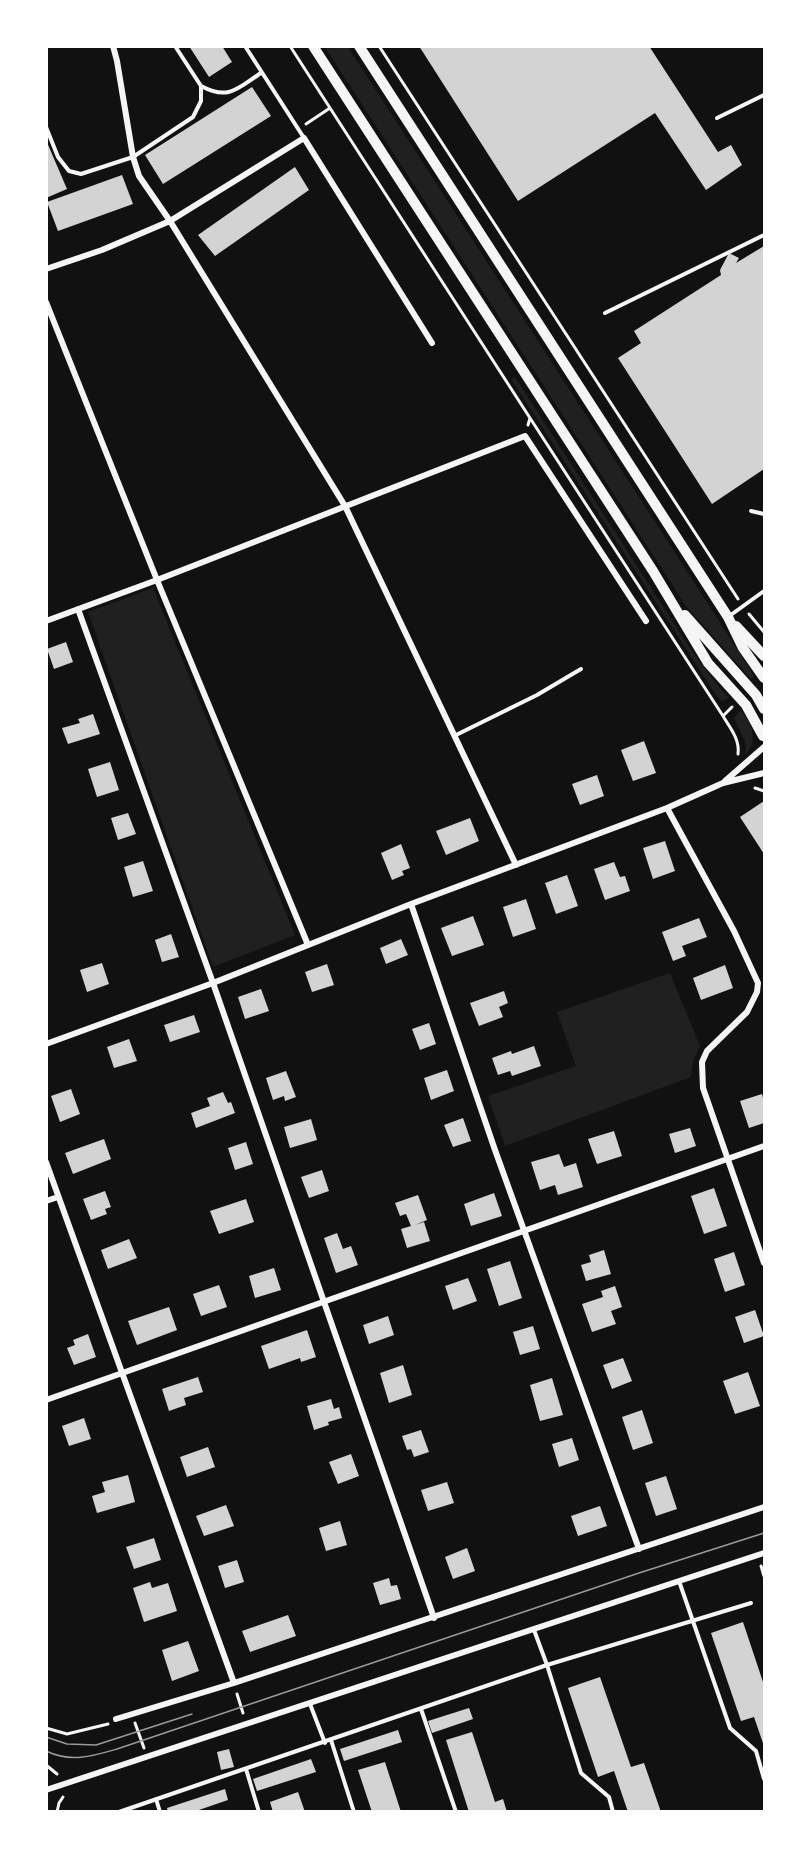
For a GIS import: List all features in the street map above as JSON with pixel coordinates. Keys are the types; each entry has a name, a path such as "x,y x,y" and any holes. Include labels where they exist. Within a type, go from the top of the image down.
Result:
{"main road":[{"path":"313,46 666,592 708,663 746,705 764,739"},
{"path":"359,46 728,617 743,648 765,678"},
{"path":"666,592 756,695 765,709"},
{"path":"728,617 765,656"}],"street":[{"path":"113,46 138,176 170,221 345,506 516,865"},
{"path":"46,269 102,250 170,221 304,138 432,343"},
{"path":"46,302 157,580 308,945"},
{"path":"46,621 525,436 646,621"},
{"path":"78,609 213,983 434,1618"},
{"path":"723,783 764,739"},
{"path":"46,1044 213,983 411,904 667,808 723,783 765,773"},
{"path":"667,808 734,931 758,983 757,992 747,1012 707,1051 702,1062 703,1088 765,1263"},
{"path":"411,904 524,1230 639,1549"},
{"path":"46,1400 765,1146"},
{"path":"46,1162 234,1683"},
{"path":"46,1201 58,1197"},
{"path":"117,1719 434,1618 765,1508"},
{"path":"46,1790 765,1552"}],"lane":[{"path":"175,46 201,86 215,93 231,92 262,73"},
{"path":"245,46 304,138"},
{"path":"46,127 58,157 69,171 81,174 133,157 193,117 201,100 201,86"},
{"path":"717,118 765,95"},
{"path":"605,313 765,235"},
{"path":"751,511 765,514"},
{"path":"728,617 765,591"},
{"path":"453,736 537,695 580,669"},
{"path":"679,1580 730,1728 756,1751 765,1779"},
{"path":"119,1812 548,1665 751,1603"},
{"path":"533,1629 548,1665 581,1773 609,1797 613,1812"},
{"path":"310,1704 325,1743"},
{"path":"421,1709 456,1812"},
{"path":"331,1740 354,1812"},
{"path":"246,1769 259,1812"},
{"path":"156,1799 160,1812"}],"path":[{"path":"290,46 723,716"},
{"path":"380,46 743,607 765,632"},
{"path":"298,129 330,108"},
{"path":"525,436 530,418"},
{"path":"234,1683 247,1725"},
{"path":"132,1714 147,1757"},
{"path":"46,1728 67,1734 77,1733 111,1724 117,1719"},
{"path":"57,1812 64,1796"}],"shaded area":[{"path":"325,47 348,47 739,652 754,676 751,679 686,606"},
{"path":"515,377 693,653 729,698 722,701 716,695 511,379"},
{"path":"153,588 295,935 213,967 88,612"},
{"path":"741,710 751,727 753,738 745,756 746,744 734,718"},
{"path":"670,973 700,1046 693,1062 691,1077 505,1146 488,1096 576,1066 557,1012"}],"building":[{"path":"189,46 222,46 232,62 209,77"},
{"path":"419,46 649,46 718,152 731,145 742,165 706,190 655,113 518,201"},
{"path":"252,87 271,116 163,184 145,155"},
{"path":"46,140 67,189 46,198"},
{"path":"295,167 309,190 215,256 198,235"},
{"path":"122,175 133,204 58,231 47,202"},
{"path":"764,246 764,469 712,504 618,358 641,343 634,331 721,275 720,270 729,253 739,258 736,263"},
{"path":"66,642 73,662 54,669 47,649"},
{"path":"93,714 100,734 68,744 62,728 80,723 78,719"},
{"path":"644,741 656,773 633,781 621,750"},
{"path":"110,762 119,790 97,797 88,769"},
{"path":"597,775 604,796 580,805 572,784"},
{"path":"764,801 764,854 740,817"},
{"path":"128,813 136,834 118,840 111,818"},
{"path":"470,818 479,841 446,855 436,831"},
{"path":"665,841 675,871 653,879 643,848"},
{"path":"401,844 410,868 402,871 404,875 392,880 381,853"},
{"path":"143,861 153,891 133,897 124,867"},
{"path":"614,862 620,877 625,876 630,891 605,900 594,869"},
{"path":"567,875 578,906 556,914 545,883"},
{"path":"526,899 536,929 513,937 503,907"},
{"path":"473,916 484,945 452,956 441,928"},
{"path":"699,918 707,937 682,946 686,956 673,961 662,932"},
{"path":"171,934 179,957 162,962 155,940"},
{"path":"401,939 408,955 386,964 380,948"},
{"path":"102,963 109,984 87,992 80,970"},
{"path":"327,964 334,985 312,992 305,972"},
{"path":"725,965 733,988 701,1000 693,978"},
{"path":"261,989 269,1011 245,1019 238,997"},
{"path":"504,991 508,1003 499,1007 503,1017 479,1026 470,1003"},
{"path":"194,1015 200,1032 170,1042 164,1025"},
{"path":"429,1023 436,1044 420,1050 412,1029"},
{"path":"129,1039 137,1061 114,1068 107,1047"},
{"path":"534,1046 541,1066 512,1076 510,1071 498,1075 492,1058"},
{"path":"447,1070 454,1091 431,1100 424,1078"},
{"path":"286,1071 296,1097 285,1101 284,1096 273,1100 266,1078"},
{"path":"71,1089 80,1114 60,1122 51,1096"},
{"path":"223,1092 228,1103 231,1102 235,1113 196,1128 191,1113 210,1106 207,1098"},
{"path":"762,1094 764,1123 749,1128 740,1101"},
{"path":"463,1118 471,1141 453,1147 444,1125"},
{"path":"311,1119 317,1140 290,1148 284,1127"},
{"path":"690,1128 696,1146 675,1153 669,1134"},
{"path":"614,1131 622,1156 597,1164 588,1139"},
{"path":"104,1139 111,1159 73,1174 65,1153"},
{"path":"246,1142 253,1164 235,1170 228,1148"},
{"path":"559,1154 564,1167 576,1163 583,1187 558,1195 555,1185 540,1190 531,1162"},
{"path":"322,1170 329,1191 309,1198 301,1177"},
{"path":"714,1188 727,1226 704,1234 691,1196"},
{"path":"105,1191 111,1207 105,1209 107,1214 91,1220 83,1199"},
{"path":"494,1193 502,1216 471,1226 464,1204"},
{"path":"418,1195 427,1220 415,1225 424,1222 430,1241 407,1248 401,1229 411,1226 406,1214 400,1216 395,1203"},
{"path":"246,1199 254,1222 219,1234 210,1211"},
{"path":"337,1233 343,1249 351,1246 358,1265 336,1273 324,1238"},
{"path":"129,1239 137,1258 108,1269 101,1250"},
{"path":"604,1250 611,1274 586,1281 581,1265 591,1262 589,1255"},
{"path":"734,1252 745,1285 725,1292 714,1259"},
{"path":"510,1261 522,1298 499,1306 487,1269"},
{"path":"274,1268 281,1290 255,1298 249,1276"},
{"path":"468,1278 477,1301 453,1310 445,1286"},
{"path":"219,1285 227,1307 201,1316 193,1294"},
{"path":"615,1286 622,1307 611,1311 616,1324 592,1332 582,1304 603,1297 601,1291"},
{"path":"169,1307 177,1330 137,1345 128,1321"},
{"path":"755,1310 764,1336 744,1343 735,1317"},
{"path":"388,1316 394,1335 369,1344 363,1325"},
{"path":"533,1326 540,1349 520,1355 513,1332"},
{"path":"307,1330 316,1357 301,1362 300,1358 269,1369 261,1346"},
{"path":"88,1334 96,1357 74,1365 67,1348 75,1345 73,1340"},
{"path":"623,1358 632,1381 612,1389 603,1365"},
{"path":"403,1365 412,1395 389,1403 380,1373"},
{"path":"748,1372 760,1406 735,1414 723,1381"},
{"path":"198,1377 203,1392 184,1398 186,1405 169,1411 162,1389"},
{"path":"552,1378 563,1415 540,1421 530,1385"},
{"path":"331,1399 334,1409 339,1407 342,1418 328,1422 329,1425 314,1430 307,1406"},
{"path":"642,1410 653,1443 633,1450 622,1417"},
{"path":"84,1418 91,1439 69,1446 62,1426"},
{"path":"421,1430 429,1452 414,1457 411,1449 407,1450 402,1436"},
{"path":"572,1438 579,1460 559,1467 552,1444"},
{"path":"208,1447 215,1467 187,1477 180,1457"},
{"path":"351,1454 359,1476 338,1484 329,1462"},
{"path":"128,1475 135,1502 97,1513 92,1496 105,1492 102,1482"},
{"path":"666,1476 677,1509 656,1516 645,1483"},
{"path":"447,1482 454,1503 428,1511 421,1490"},
{"path":"226,1505 234,1526 204,1536 196,1516"},
{"path":"600,1506 607,1526 578,1536 571,1516"},
{"path":"340,1521 347,1545 326,1551 319,1528"},
{"path":"154,1538 161,1560 134,1569 126,1547"},
{"path":"467,1548 475,1571 453,1579 445,1557"},
{"path":"237,1560 244,1582 225,1588 218,1566"},
{"path":"389,1578 391,1586 397,1585 401,1599 380,1605 373,1583"},
{"path":"150,1582 152,1588 168,1583 177,1611 144,1622 133,1588"},
{"path":"288,1615 296,1636 250,1652 242,1631"},
{"path":"743,1622 764,1685 764,1746 754,1717 741,1721 711,1633"},
{"path":"188,1641 199,1671 172,1681 162,1650"},
{"path":"600,1677 631,1767 644,1763 661,1812 628,1812 614,1771 598,1777 568,1688"},
{"path":"469,1708 473,1719 432,1733 428,1721"},
{"path":"398,1730 402,1742 344,1761 340,1749"},
{"path":"472,1732 495,1802 503,1799 507,1812 469,1812 446,1740"},
{"path":"229,1749 234,1767 221,1770 217,1752"},
{"path":"311,1759 316,1772 257,1791 253,1779"},
{"path":"385,1762 401,1812 372,1812 358,1770"},
{"path":"225,1789 228,1800 193,1812 168,1812 167,1808"},
{"path":"298,1792 305,1812 273,1812 270,1802"}],"tram line":[{"path":"46,1751 55,1755 73,1757 91,1756 117,1749 764,1533"},
{"path":"46,1737 67,1744 96,1745 192,1714"}]}
